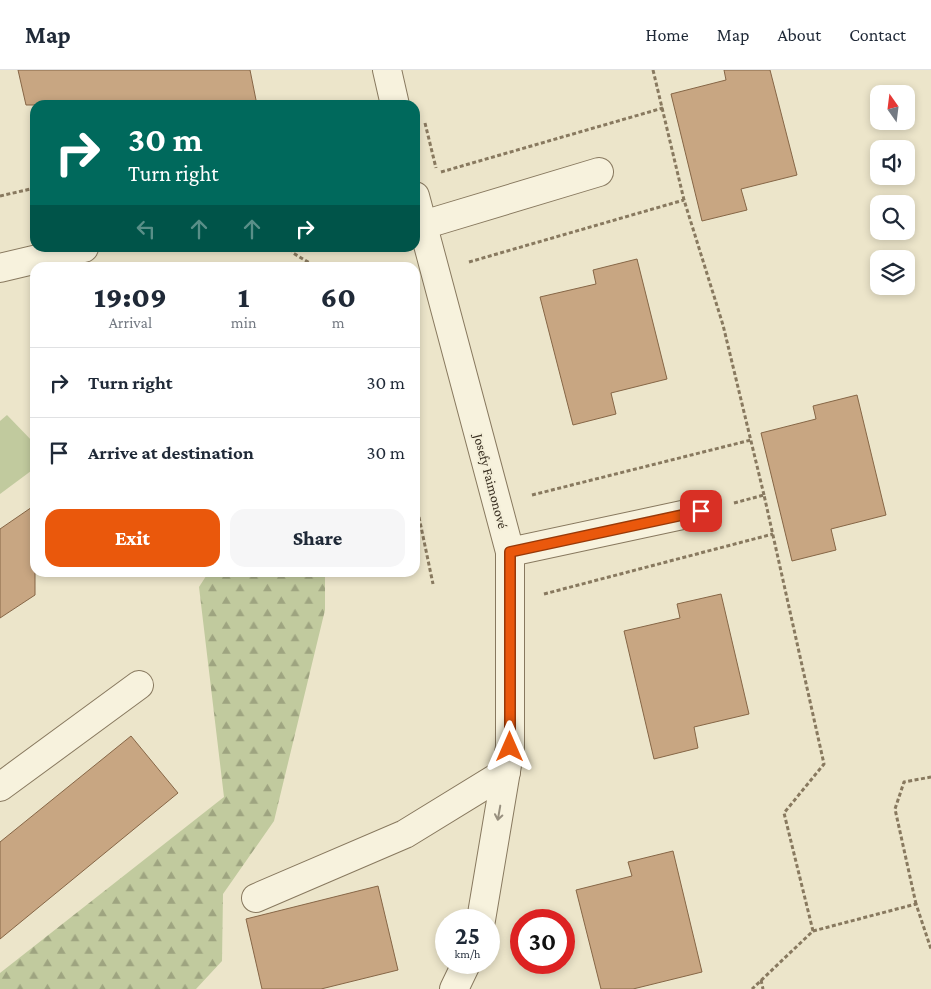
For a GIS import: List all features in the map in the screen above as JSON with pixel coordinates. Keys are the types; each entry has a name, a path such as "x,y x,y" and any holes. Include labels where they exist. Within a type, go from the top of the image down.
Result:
{"street":[{"path":"388,70 394,100"},
{"path":"423,226 599,172"},
{"name":"Josefy Faimonové","path":"420,215 522,550 508,760 483,909"},
{"path":"0,268 67,252"},
{"path":"522,550 701,511"},
{"path":"0,787 139,685"},
{"path":"256,898 405,834 508,760"},
{"path":"454,989 461,974"}],"path":[{"path":"653,70 684,200 723,325 773,534 824,764 784,813 813,931"},
{"path":"0,196 30,189"},
{"path":"461,264 684,200"},
{"path":"293,252 308,262"},
{"path":"531,495 751,440"},
{"path":"701,511 764,495"},
{"path":"420,522 433,584"},
{"path":"522,550 538,596 773,534"},
{"path":"931,777 904,782 895,809 916,904 931,949"},
{"path":"752,989 813,931 916,904"},
{"path":"761,980 763,989"}],"green space":[{"path":"7,415 30,439 30,472 0,494 0,421"},
{"path":"205,577 325,577 325,610 274,821 223,894 222,961 196,989 0,989 0,973 224,797 199,587"}],"building":[{"path":"18,70 250,70 256,100 30,100 30,105 26,105"},
{"path":"724,70 770,70 797,175 741,189 747,210 702,221 671,94 726,80"},
{"path":"637,259 667,379 611,393 616,414 573,425 540,297 596,284 593,270"},
{"path":"857,395 886,515 831,529 836,550 792,561 761,433 816,419 813,406"},
{"path":"30,508 30,577 35,577 35,595 0,618 0,529"},
{"path":"721,594 749,714 694,727 698,748 654,759 624,631 680,618 677,604"},
{"path":"131,736 178,793 0,939 0,842"},
{"path":"673,851 702,972 633,989 601,989 576,890 632,876 628,862"},
{"path":"378,886 398,970 321,989 262,989 246,919"}],"route":[{"path":"510,747 510,552 701,511"}]}
